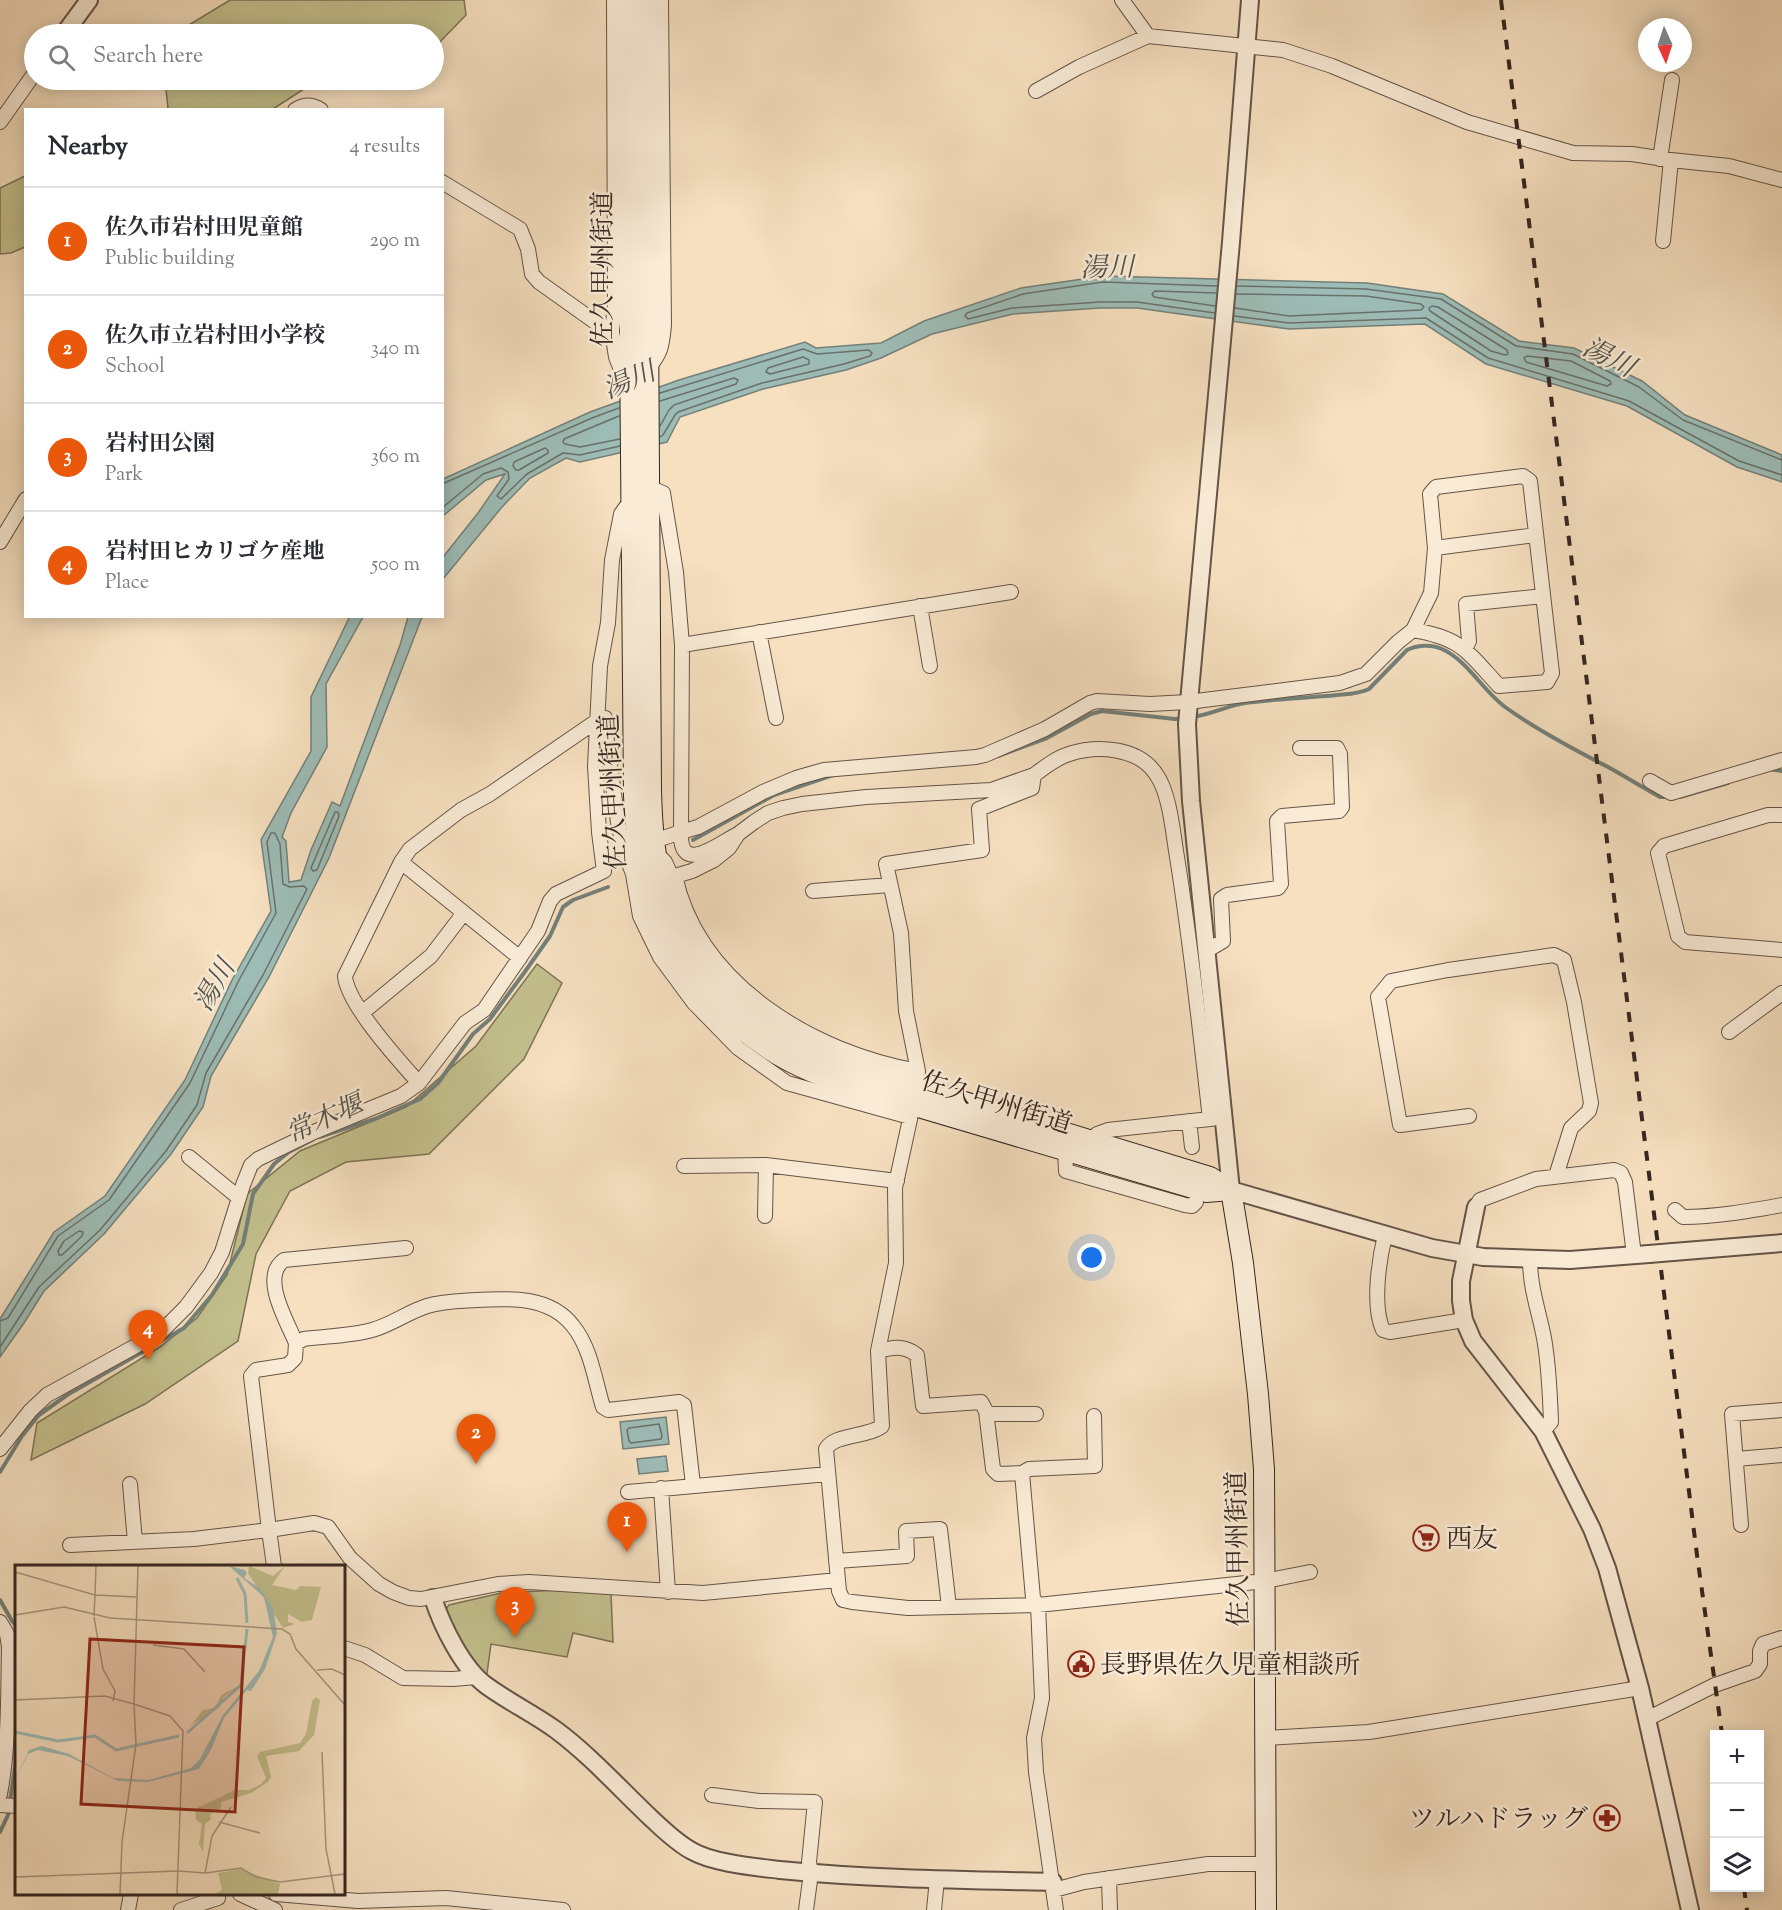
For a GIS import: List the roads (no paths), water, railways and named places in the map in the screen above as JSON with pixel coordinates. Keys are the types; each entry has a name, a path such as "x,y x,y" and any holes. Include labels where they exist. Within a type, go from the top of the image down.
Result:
{"main road":[{"name":"佐久甲州街道","path":"627,0 651,800 666,896 679,925 705,964 743,1005 784,1036 810,1051 915,1095 1065,1150 1206,1192 1232,1190"},
{"name":"佐久甲州街道","path":"640,376 646,0"},
{"name":"佐久甲州街道","path":"643,485 632,507 634,796 637,872 658,921 680,961 706,995 737,1026 766,1048 806,1070 835,1081 915,1095 1094,1142 1210,1178 1232,1190"},
{"name":"佐久甲州街道","path":"1232,1190 1243,1263 1262,1431 1266,1910"}],"street":[{"path":"71,24 89,0"},
{"path":"614,0 615,306 612,331 616,357 621,370 640,376 659,357 664,325 661,0"},
{"path":"1122,0 1148,36"},
{"path":"1217,1118 1206,951 1191,801 1187,724 1229,270 1250,0"},
{"path":"1036,91 1080,67 1148,36 1283,50 1332,66 1467,122 1573,153 1632,154 1729,166 1782,180"},
{"path":"1663,241 1672,80"},
{"path":"0,122 24,88"},
{"path":"298,108 302,105 318,108"},
{"path":"444,183 520,229 528,249 532,274 539,282 598,324 612,331"},
{"path":"738,834 729,848 714,860 692,871 675,876 671,875 659,845 681,832 698,827 763,792 796,778 824,770 976,757 1045,729 1097,701 1188,704 1340,684 1366,674 1413,630 1431,592 1435,548 1430,494 1436,487 1445,485 1523,476 1530,481 1552,673 1547,682 1499,686 1465,649 1452,640 1413,630"},
{"path":"643,485 663,493 676,572 682,645 681,841 684,850 690,855 700,856 768,813 802,804 991,790 1034,775 1068,754 1099,749 1117,751 1142,759 1157,775 1169,815 1217,1118 1232,1190 1432,1248 1467,1254 1530,1260 1570,1260 1782,1244"},
{"path":"0,542 24,502"},
{"path":"604,870 595,766 600,666 609,604 612,560 621,514 626,507 632,507"},
{"path":"1435,548 1536,535"},
{"path":"682,645 1011,592"},
{"path":"1465,649 1469,641 1466,604 1543,596"},
{"path":"920,606 930,666"},
{"path":"759,632 776,718"},
{"path":"419,1083 382,1041 362,1013 345,983 345,976 401,862 410,849 461,810 490,794 601,718 605,718 618,822 624,850 637,872"},
{"path":"1206,951 1223,941 1221,899 1227,895 1278,888 1281,884 1277,821 1282,816 1339,811 1342,807 1340,754 1337,748 1300,748"},
{"path":"1650,781 1671,793 1782,760"},
{"path":"1034,775 1032,788 979,809 982,850 886,864 901,933 915,1095 895,1188 896,1263 878,1351 882,1426 875,1432 829,1444 826,1449 839,1591 843,1600 908,1608 1038,1605 1265,1581 1310,1572"},
{"path":"1782,815 1768,815 1664,846 1658,853 1678,936 1685,942 1782,950"},
{"path":"0,1449 16,1427 47,1395 161,1332 182,1312 211,1274 222,1252 238,1197 251,1165 258,1159 314,1132 392,1101 410,1091 419,1083 465,1023 484,1010 538,931 556,894 623,860"},
{"path":"401,862 520,958"},
{"path":"675,876 680,897 705,944 722,968 751,995 786,1019 839,1048 900,1068 915,1095"},
{"path":"813,891 890,885"},
{"path":"362,1013 431,956 463,914"},
{"path":"1469,1116 1400,1125 1378,997 1390,981 1554,955 1564,960 1574,1002 1591,1103 1590,1111 1571,1128 1556,1176"},
{"path":"1729,1032 1782,993"},
{"path":"1094,1142 1097,1134 1108,1130 1217,1118"},
{"path":"1189,1121 1192,1148"},
{"path":"1065,1150 1066,1171 1185,1206 1192,1206 1196,1202"},
{"path":"189,1157 238,1197"},
{"path":"684,1166 766,1165 897,1181"},
{"path":"765,1216 766,1165"},
{"path":"1642,1255 1621,1173 1614,1170 1536,1179 1480,1200 1476,1207 1461,1290 1464,1320 1473,1341 1543,1431 1596,1538 1618,1606 1640,1688 1689,1910"},
{"path":"1675,1210 1683,1217 1693,1217 1732,1215 1782,1205"},
{"path":"1385,1235 1377,1287 1383,1330 1390,1332 1464,1320"},
{"path":"274,1565 251,1376 256,1370 288,1365 295,1358 296,1342 277,1297 274,1273 284,1260 406,1248"},
{"path":"1530,1260 1530,1281 1544,1338 1550,1387 1551,1422 1543,1431"},
{"path":"296,1342 373,1330 414,1311 450,1301 517,1298 539,1303 566,1317 575,1327 587,1353 603,1407 609,1410 679,1402 684,1405 693,1485"},
{"path":"878,1351 894,1346 909,1349 917,1355 923,1406 981,1402 987,1414 993,1469 999,1474 1022,1473 1029,1469 1095,1466 1094,1416"},
{"path":"1741,1525 1732,1414 1782,1410"},
{"path":"987,1414 1036,1414"},
{"path":"1736,1458 1782,1455"},
{"path":"1022,1473 1033,1598 1038,1605 1042,1698 1034,1738 1036,1772 1056,1910"},
{"path":"628,1492 828,1474"},
{"path":"129,1485 135,1542"},
{"path":"661,1488 668,1592"},
{"path":"70,1545 194,1539 322,1524 328,1527 358,1567 379,1584 409,1598 433,1598 498,1584 529,1582 703,1593 838,1580"},
{"path":"836,1561 907,1556 906,1531 940,1529 948,1607"},
{"path":"433,1598 457,1650 476,1677 486,1686 527,1710 564,1736 671,1836 693,1852 705,1857 758,1867 811,1873 1054,1886 1147,1875 1208,1864 1266,1864"},
{"path":"0,1622 7,1634 6,1663 13,1702 6,1764 5,1802"},
{"path":"1647,1719 1715,1685 1755,1671 1760,1664 1760,1651 1763,1644 1782,1638"},
{"path":"345,1648 365,1655 403,1678 476,1677"},
{"path":"1265,1738 1369,1732 1640,1688"},
{"path":"712,1795 759,1801 815,1802 809,1862 811,1873 806,1910"},
{"path":"1109,1878 1110,1910"},
{"path":"934,1910 936,1879"},
{"path":"128,1910 131,1895"},
{"path":"244,1895 275,1910"},
{"path":"296,1895 358,1901 446,1898 563,1910"},
{"path":"181,1910 216,1896 227,1910"}],"water":[{"name":"湯川","path":"1103,276 1367,283 1443,294 1519,341 1574,348 1642,381 1685,415 1782,455 1782,482 1737,467 1627,406 1486,364 1425,324 1289,329 1137,308 1013,314 932,334 881,358 846,370 763,389 680,417 667,442 580,462 566,458 530,478 502,507 444,578 444,556 505,474 486,480 444,515 444,479 590,412 679,380 805,342 816,348 881,343 924,321 1021,288"},
{"name":"湯川","path":"349,618 362,618 326,684 327,747 291,813 282,837 286,841 289,882 301,880 332,802 340,806 400,645 408,618 422,618 329,858 269,977 211,1076 203,1107 171,1154 104,1234 44,1291 0,1357 0,1319 54,1232 105,1196 185,1080 232,980 271,911 261,840 311,751 311,697"},
{"path":"666,1417 669,1444 623,1449 620,1422"},
{"path":"666,1456 668,1471 639,1474 637,1459"}],"waterway":[{"path":"1191,717 1245,703 1361,692 1369,689 1407,650 1420,646 1433,646 1459,660 1497,700 1530,724 1660,797 1667,797"},
{"path":"998,756 1047,738 1091,714 1102,711 1184,718"},
{"path":"1769,769 1782,771"},
{"path":"693,840 774,795 833,775"},
{"path":"1680,797 1728,783"},
{"name":"常木堰","path":"319,1137 375,1119 420,1099 438,1083 473,1034 490,1019 550,936 563,907 573,900 608,887"},
{"name":"常木堰","path":"0,1472 22,1436 39,1415 67,1395 184,1328 212,1295 243,1244 253,1194 274,1164 289,1152 312,1140"},
{"name":"常木堰","path":"0,1600 15,1624"},
{"name":"常木堰","path":"0,1832 8,1815 15,1767"}],"railway":[{"path":"1501,0 1697,1555 1721,1730"},
{"path":"1745,1892 1747,1910"}],"place":[{"name":"岩村田ヒカリゴケ産地","path":"148,1360"},
{"name":"佐久市立岩村田小学校","path":"476,1464"},
{"name":"西友","path":"1426,1538"},
{"name":"佐久市岩村田児童館","path":"627,1552"},
{"name":"岩村田公園","path":"515,1637"},
{"name":"長野県佐久児童相談所","path":"1081,1664"},
{"name":"ツルハドラッグ","path":"1607,1818"}]}
